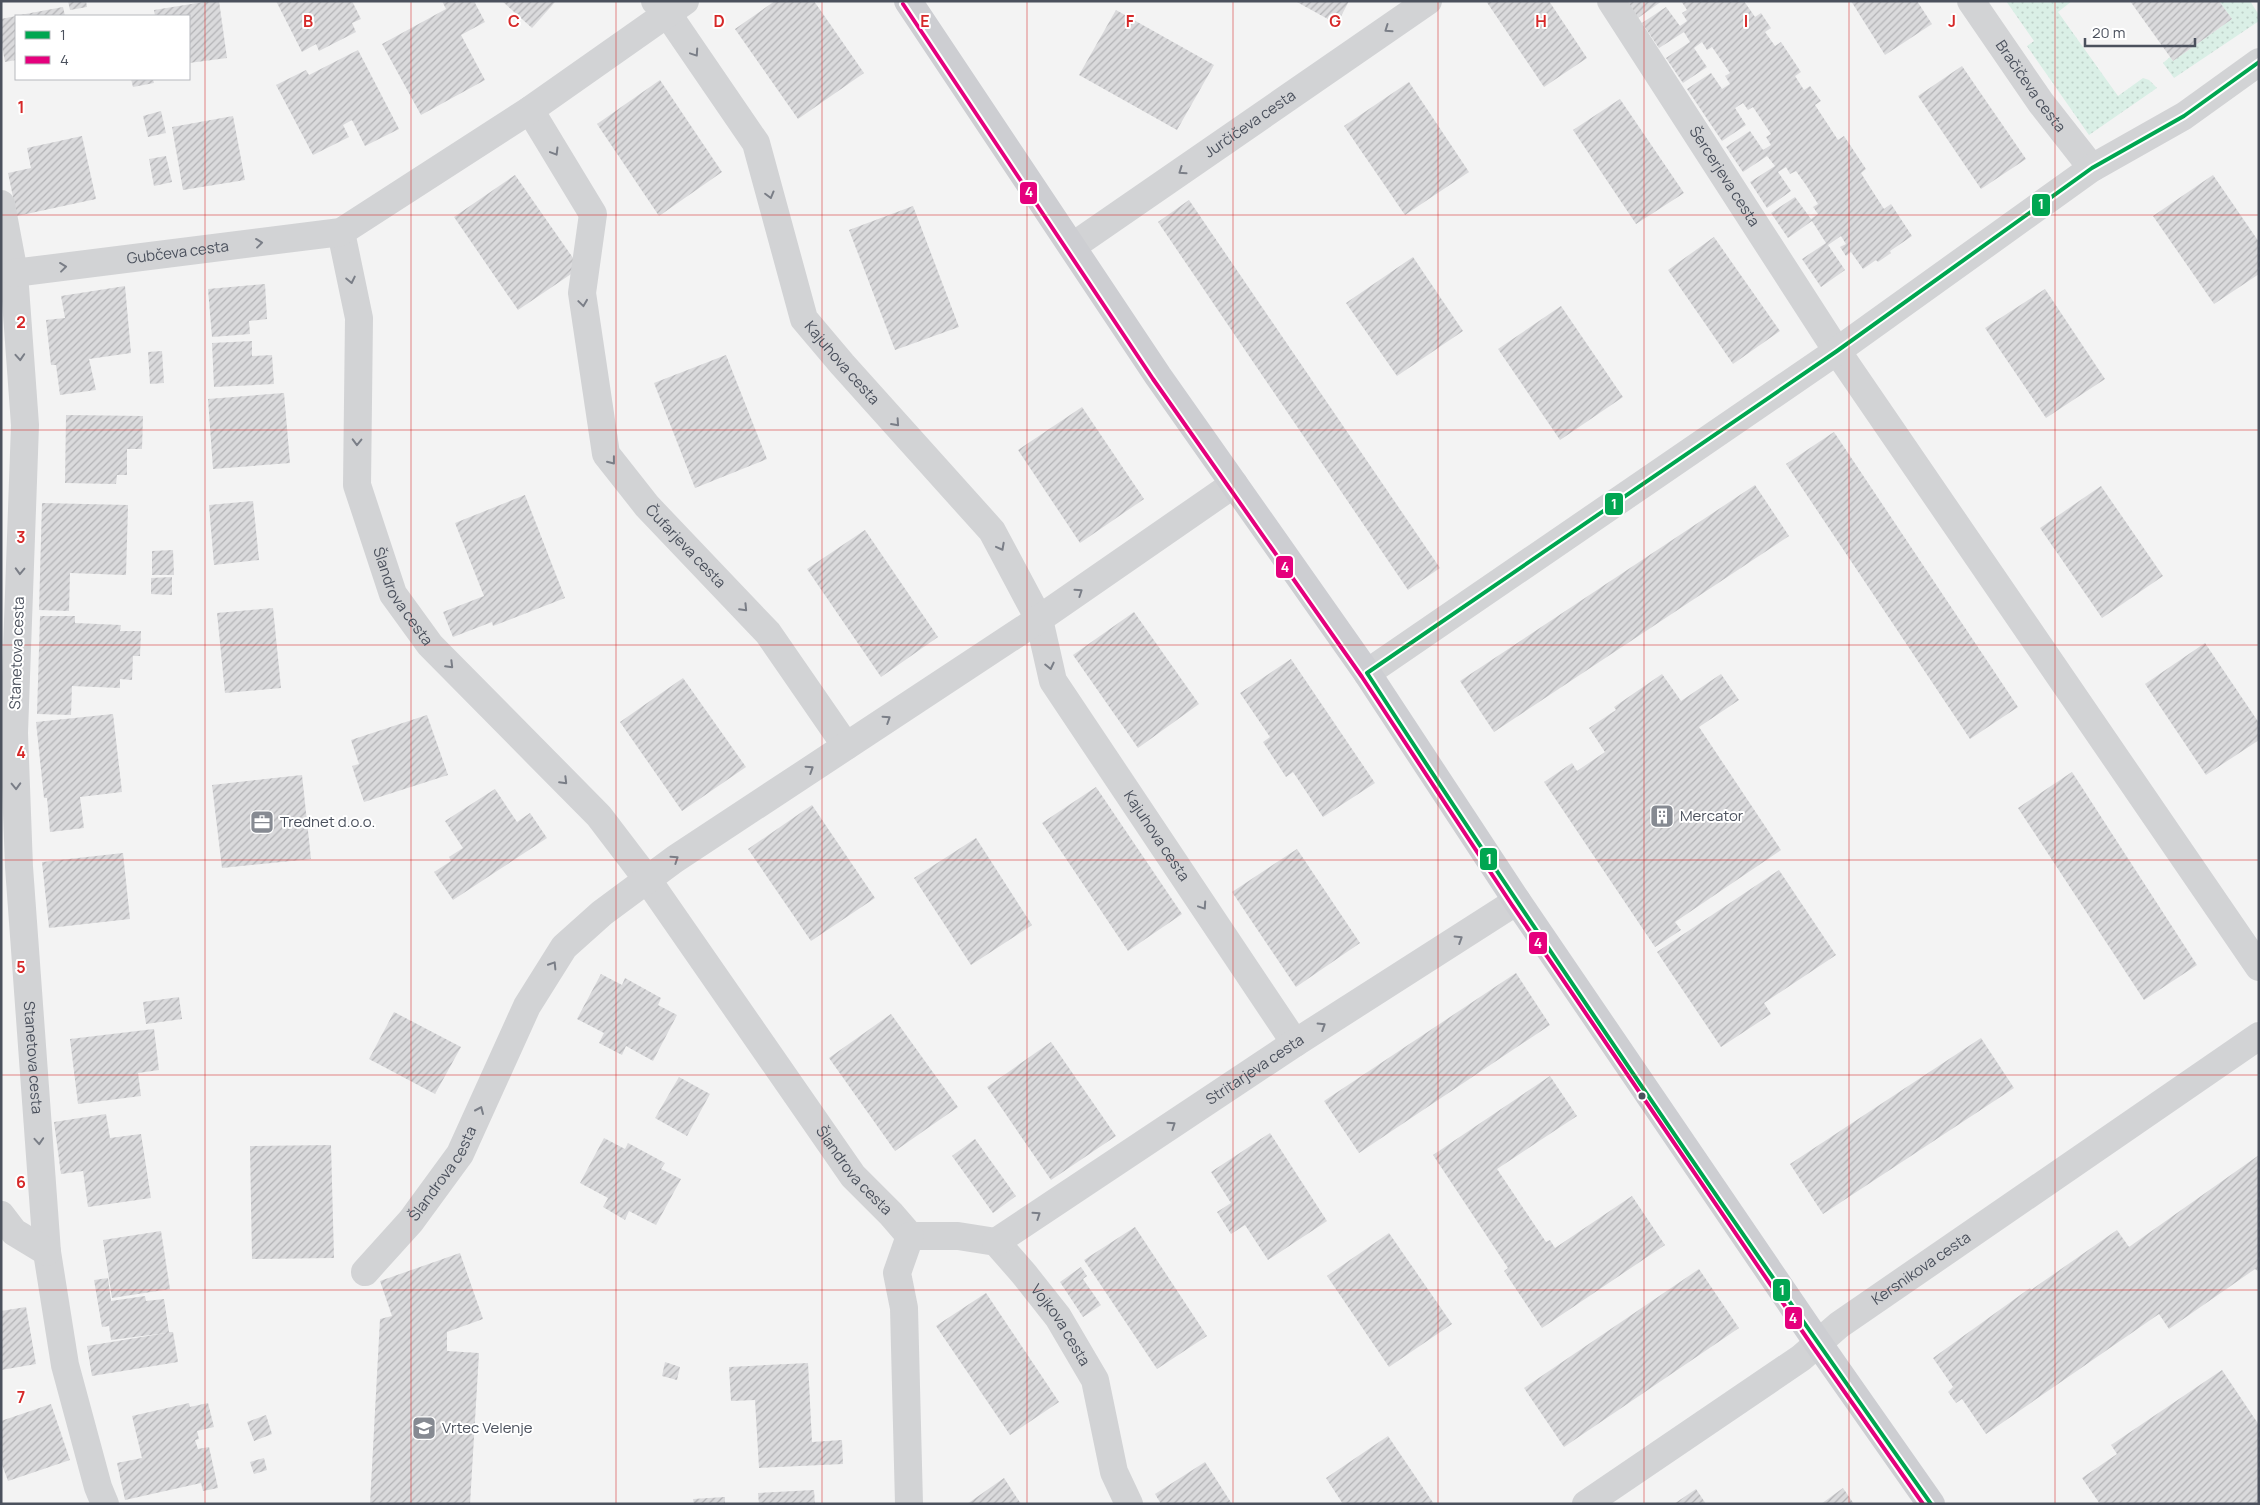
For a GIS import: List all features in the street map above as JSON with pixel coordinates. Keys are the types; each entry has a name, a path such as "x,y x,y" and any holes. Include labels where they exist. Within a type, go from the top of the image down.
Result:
{"main road":[{"path":"908,1 1158,376 1367,673 1517,901 1818,1343 1931,1504"}],"street":[{"name":"Jurčičeva cesta","path":"1073,246 1428,1"},
{"name":"Šercerjeva cesta","path":"1610,1 1837,351 2259,967"},
{"name":"Bračičeva cesta","path":"1971,1 2041,103 2092,168"},
{"path":"341,232 530,110 669,5"},
{"name":"Kajuhova cesta","path":"669,5 756,143 804,319 848,371 992,531 1039,619 1053,682 1295,1043"},
{"path":"1367,673 1837,351 2092,168 2184,116 2259,62"},
{"name":"Čufarjeva cesta","path":"530,110 593,214 582,293 606,454 647,506 768,633 846,746"},
{"name":"Stanetova cesta","path":"1,204 14,273 25,425 14,732 17,829 47,1252 65,1365 98,1487 105,1504"},
{"name":"Gubčeva cesta","path":"14,273 341,232"},
{"name":"Šlandrova cesta","path":"341,232 359,318 357,485 393,594 430,645 599,816 647,879 853,1176 910,1236"},
{"path":"846,746 1039,619 1234,484"},
{"name":"Šlandrova cesta","path":"365,1272 412,1221 460,1154 527,1006 564,947 602,913 647,879 846,746"},
{"name":"Stritarjeva cesta","path":"996,1242 1295,1043 1517,901"},
{"name":"Kersnikova cesta","path":"1586,1504 1801,1358 1839,1324 2259,1036"},
{"path":"1,1215 14,1232 47,1252"},
{"path":"910,1504 904,1308 897,1274 910,1236 958,1236 996,1242"},
{"name":"Vojkova cesta","path":"996,1242 1058,1317 1095,1380 1114,1472 1129,1504"}],"green space":[{"path":"2006,1 2072,1 2058,12 2118,96 2143,78 2149,80 2157,88 2089,135 2027,46 2034,41"},
{"path":"2219,1 2250,1 2259,15 2259,21 2174,78 2163,63 2170,57 2173,61 2232,19"}],"building":[{"path":"68,1 86,1 87,7 70,10"},
{"path":"219,1 227,58 190,63 190,15 155,15 154,10"},
{"path":"276,1 352,1 361,19 352,23 356,32 319,51 316,44 302,52"},
{"path":"442,1 474,1 485,22 461,35 485,80 421,115 382,44 446,9"},
{"path":"502,1 556,1 532,28"},
{"path":"775,1 814,1 864,73 798,119 735,29"},
{"path":"1295,1 1349,1 1337,24"},
{"path":"1486,1 1549,1 1587,58 1544,87"},
{"path":"1627,1 1662,1 1638,18"},
{"path":"1681,1 1744,1 1755,17 1761,13 1771,28 1765,32 1775,46 1781,42 1801,72 1795,76 1804,90 1810,86 1821,101 1815,105 1838,140 1844,136 1866,169 1861,173 1884,209 1891,204 1912,236 1878,262 1876,260 1863,269 1851,252 1846,256 1840,247 1846,244 1841,236 1828,245 1845,270 1821,287 1802,259 1826,243 1812,221 1788,238 1771,213 1795,197 1811,219 1818,214 1813,207 1818,204 1806,185 1796,171 1790,174 1786,167 1778,172 1791,191 1767,208 1750,182 1775,166 1767,156 1743,172 1726,147 1750,131 1763,150 1771,145 1766,137 1771,134 1753,107 1748,110 1743,103 1735,108 1746,125 1722,141 1687,89 1711,73 1722,89 1730,84 1725,76 1730,73 1712,47 1707,50 1702,42 1694,48 1707,67 1683,83 1666,58 1690,42 1684,32 1659,48 1642,23 1666,7 1680,26 1687,21 1682,13 1687,10"},
{"path":"1851,1 1917,1 1932,24 1885,55"},
{"path":"2130,1 2219,1 2232,19 2173,61"},
{"path":"63,7 65,15 20,15"},
{"path":"1116,10 1214,65 1177,130 1079,75"},
{"path":"15,16 15,60 5,62 1,41 1,19"},
{"path":"358,50 399,129 365,146 352,120 343,125 349,137 313,155 276,85 306,70 309,75"},
{"path":"1962,66 2026,159 1981,189 1918,96"},
{"path":"131,80 153,80 154,83 133,87"},
{"path":"660,80 722,172 659,216 597,124"},
{"path":"1409,82 1469,172 1405,215 1344,126"},
{"path":"1620,99 1684,193 1636,224 1573,130"},
{"path":"161,111 166,133 148,137 143,116"},
{"path":"233,116 245,180 183,190 172,127"},
{"path":"82,136 96,199 17,216 8,173 31,168 27,148"},
{"path":"166,156 172,182 154,186 149,159"},
{"path":"515,175 580,268 518,310 454,217"},
{"path":"2213,175 2259,242 2259,274 2214,304 2153,216"},
{"path":"1189,200 1440,568 1408,590 1158,222"},
{"path":"913,206 959,327 895,350 849,230"},
{"path":"1714,237 1780,331 1733,364 1668,270"},
{"path":"1413,257 1463,331 1397,376 1346,303"},
{"path":"265,284 267,319 249,321 250,334 212,337 208,289"},
{"path":"125,286 131,353 89,359 96,390 60,395 56,365 51,365 46,320 65,318 61,296"},
{"path":"2045,289 2105,379 2046,418 1985,328"},
{"path":"1561,306 1623,397 1560,440 1498,349"},
{"path":"252,341 252,356 272,355 274,384 214,387 212,343"},
{"path":"162,351 164,383 150,384 148,352"},
{"path":"726,355 767,459 695,488 654,383"},
{"path":"284,393 290,463 213,469 208,399"},
{"path":"1082,407 1144,499 1080,543 1018,450"},
{"path":"66,415 143,416 142,449 127,449 127,475 117,475 116,484 65,483"},
{"path":"1834,432 2018,707 1970,739 1786,464"},
{"path":"1755,485 1789,536 1494,732 1460,681"},
{"path":"2101,486 2163,576 2102,618 2040,528"},
{"path":"525,495 565,598 493,626 492,622 453,637 443,612 484,596 455,523"},
{"path":"253,501 259,560 214,565 209,505"},
{"path":"42,503 128,505 126,575 70,573 69,611 39,610"},
{"path":"865,530 938,637 881,677 807,569"},
{"path":"173,550 174,575 152,575 152,551"},
{"path":"172,577 172,595 151,594 151,578"},
{"path":"273,608 281,688 225,693 217,613"},
{"path":"1134,612 1199,704 1138,748 1073,655"},
{"path":"40,616 75,616 75,623 121,625 120,631 141,631 140,656 133,656 132,680 120,679 120,688 72,686 71,715 37,714"},
{"path":"2205,643 2259,723 2259,740 2206,775 2145,684"},
{"path":"1291,659 1375,783 1323,817 1293,772 1286,777 1263,742 1270,737 1240,693"},
{"name":"Mercator","path":"1662,674 1681,701 1721,674 1739,700 1699,727 1781,850 1675,922 1681,930 1655,947 1544,782 1572,763 1577,771 1605,752 1589,728 1616,710 1614,707"},
{"path":"683,678 746,767 682,811 620,722"},
{"path":"113,714 122,792 80,797 84,828 50,832 47,798 44,798 36,722"},
{"path":"427,715 448,775 364,802 352,766 359,764 351,740"},
{"path":"2072,772 2197,965 2144,1000 2018,808"},
{"name":"Trednet d.o.o.","path":"302,775 311,859 222,868 212,785"},
{"path":"1096,787 1182,914 1128,951 1042,823"},
{"path":"495,789 517,822 530,813 547,838 453,900 434,872 451,861 449,857 463,848 445,821"},
{"path":"812,805 875,898 811,941 748,849"},
{"path":"976,838 1032,925 971,965 914,878"},
{"path":"1297,849 1360,943 1296,987 1232,892"},
{"path":"123,853 130,919 49,928 42,862"},
{"path":"1779,870 1836,955 1764,1003 1771,1014 1721,1047 1657,952"},
{"path":"1516,973 1550,1025 1359,1153 1324,1101"},
{"path":"601,974 622,985 625,978 661,998 658,1005 677,1015 653,1061 626,1046 622,1055 599,1043 604,1033 577,1019"},
{"path":"179,997 182,1019 146,1024 143,1002"},
{"path":"394,1012 461,1047 435,1094 369,1059"},
{"path":"891,1014 958,1107 895,1151 829,1058"},
{"path":"154,1029 159,1070 138,1073 141,1096 78,1104 70,1039"},
{"path":"1981,1038 2014,1088 1823,1214 1790,1164"},
{"path":"1051,1042 1116,1136 1051,1180 987,1087"},
{"path":"1550,1076 1577,1116 1497,1169 1546,1242 1550,1240 1555,1248 1632,1196 1665,1245 1542,1328 1504,1271 1508,1268 1433,1155"},
{"path":"679,1077 710,1094 687,1136 655,1118"},
{"path":"106,1114 110,1138 141,1134 151,1198 88,1207 83,1171 61,1174 54,1122"},
{"path":"1270,1133 1327,1221 1268,1260 1245,1225 1231,1234 1217,1212 1231,1203 1211,1172"},
{"path":"604,1138 625,1149 628,1143 665,1163 661,1169 681,1179 656,1225 629,1211 625,1220 603,1207 608,1198 580,1183"},
{"path":"975,1139 1016,1196 993,1213 952,1156"},
{"path":"331,1145 334,1258 252,1259 250,1146"},
{"path":"2259,1155 2259,1272 2255,1269 2169,1329 2159,1314 1986,1434 1962,1399 1956,1403 1948,1392 1953,1387 1956,1391 1933,1358 2030,1288 2031,1290 2117,1230 2129,1247"},
{"path":"1135,1227 1207,1336 1157,1369 1084,1260"},
{"path":"161,1231 170,1289 112,1298 103,1240"},
{"path":"1389,1233 1452,1324 1389,1367 1327,1276"},
{"name":"Vrtec Velenje","path":"460,1253 483,1319 447,1332 447,1351 479,1353 470,1504 370,1504 380,1319 392,1316 380,1281"},
{"path":"1081,1267 1087,1276 1083,1279 1101,1305 1083,1317 1060,1282"},
{"path":"1699,1269 1739,1328 1564,1447 1524,1388"},
{"path":"108,1278 111,1301 145,1296 146,1301 164,1299 169,1332 173,1332 178,1362 92,1376 87,1346 166,1333 111,1340 109,1326 102,1327 94,1280"},
{"path":"986,1293 1059,1402 1010,1435 936,1326"},
{"path":"26,1307 36,1364 1,1370 1,1311"},
{"path":"665,1362 680,1367 677,1380 662,1376"},
{"path":"808,1363 812,1442 842,1440 843,1464 759,1468 755,1400 731,1401 729,1367"},
{"path":"2222,1370 2259,1425 2259,1504 2100,1504 2082,1478 2117,1454 2111,1445"},
{"path":"189,1403 190,1407 208,1403 214,1427 197,1431 199,1439 195,1440 198,1449 209,1447 218,1488 203,1491 201,1483 125,1500 117,1463 142,1458 132,1416"},
{"path":"51,1404 70,1460 8,1481 1,1462 1,1421"},
{"path":"266,1415 272,1434 254,1441 247,1422"},
{"path":"1388,1436 1434,1504 1343,1504 1326,1478"},
{"path":"264,1458 267,1470 254,1474 250,1462"},
{"path":"1205,1462 1232,1504 1161,1504 1155,1494"},
{"path":"1004,1478 1021,1504 967,1504"},
{"path":"1843,1488 1854,1504 1821,1504"},
{"path":"1696,1489 1706,1504 1674,1504"},
{"path":"814,1490 815,1504 759,1504 758,1493"},
{"path":"725,1497 725,1504 694,1504 693,1499"}],"transit line":[{"name":"4","path":"903,4 1153,379 1362,677 1512,905 1813,1347 1923,1504"},
{"name":"1","path":"1931,1504 1645,1091 1367,673 1837,351 2092,168 2184,116 2259,62"}],"place":[{"name":"Mercator","path":"1662,816"},
{"name":"Trednet d.o.o.","path":"262,822"},
{"name":"Vrtec Velenje","path":"424,1428"}]}
